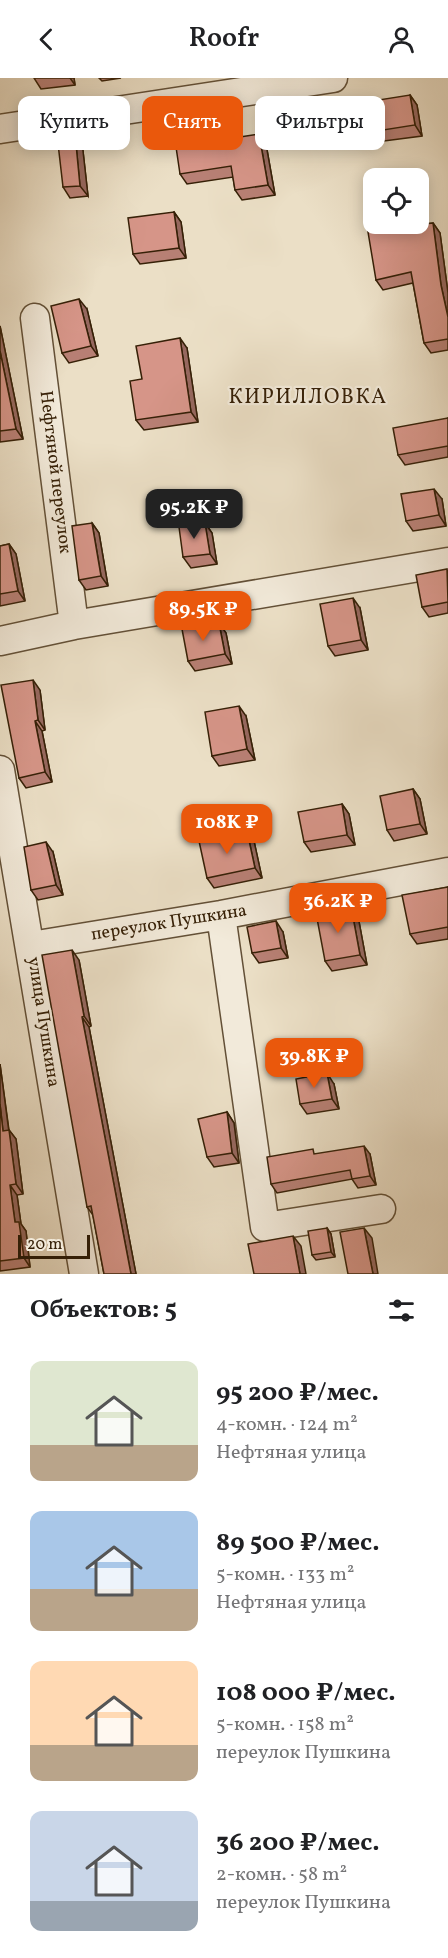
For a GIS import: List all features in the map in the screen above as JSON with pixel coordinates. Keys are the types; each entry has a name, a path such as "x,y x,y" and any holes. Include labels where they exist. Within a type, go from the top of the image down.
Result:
{"street":[{"path":"0,129 333,78"},
{"name":"Нефтяной переулок","path":"35,318 74,625"},
{"path":"0,641 74,625 448,562"},
{"name":"улица Пушкина","path":"0,770 5,840 31,946 84,1274"},
{"name":"переулок Пушкина","path":"31,946 222,915 448,872"},
{"path":"222,915 265,1227 381,1209"}],"building":[{"path":"410,95 415,125 385,130 385,99"},
{"path":"255,135 255,150 262,150 268,185 235,190 231,166 180,174 176,150 243,150 243,137"},
{"path":"59,150 77,150 80,186 63,187"},
{"path":"174,212 179,248 133,254 128,218"},
{"path":"429,223 433,223 441,285 448,317 448,339 424,343 411,272 376,280 368,234 429,234"},
{"path":"79,299 91,346 62,353 51,306"},
{"path":"180,338 191,412 136,420 130,381 142,379 136,346"},
{"path":"0,351 16,429 0,431"},
{"path":"448,418 448,446 398,455 393,428"},
{"path":"434,489 439,515 406,521 401,494"},
{"path":"92,523 101,576 79,580 72,526"},
{"path":"205,523 210,554 183,557 179,527"},
{"path":"9,544 18,591 0,594 0,546"},
{"path":"447,569 448,602 422,607 416,575"},
{"path":"353,598 361,640 328,646 320,604"},
{"path":"219,623 225,654 188,661 182,629"},
{"path":"33,680 38,720 35,721 45,772 19,778 1,685"},
{"path":"239,706 247,749 212,756 205,712"},
{"path":"413,789 420,824 387,830 380,796"},
{"path":"342,804 347,835 304,842 298,812"},
{"path":"247,831 255,868 207,878 199,841"},
{"path":"46,842 56,885 31,890 24,847"},
{"path":"448,887 448,927 410,934 402,895"},
{"path":"351,906 360,955 325,961 316,913"},
{"path":"276,921 281,948 252,953 247,927"},
{"path":"72,950 84,1016 82,1017 131,1274 104,1274 91,1206 87,1207 42,955"},
{"path":"327,1073 332,1099 300,1104 296,1079"},
{"path":"0,1104 3,1131 9,1130 16,1184 10,1185 15,1222 19,1222 24,1258 0,1261"},
{"path":"227,1112 232,1153 207,1157 198,1119"},
{"path":"364,1146 370,1176 352,1179 350,1170 271,1184 267,1157 313,1149 314,1154"},
{"path":"327,1228 331,1252 312,1255 308,1231"},
{"path":"364,1228 373,1274 348,1274 340,1232"},
{"path":"293,1236 300,1274 254,1274 248,1244"}],"district":[{"name":"КИРИЛЛОВКА","path":"308,397"}]}
